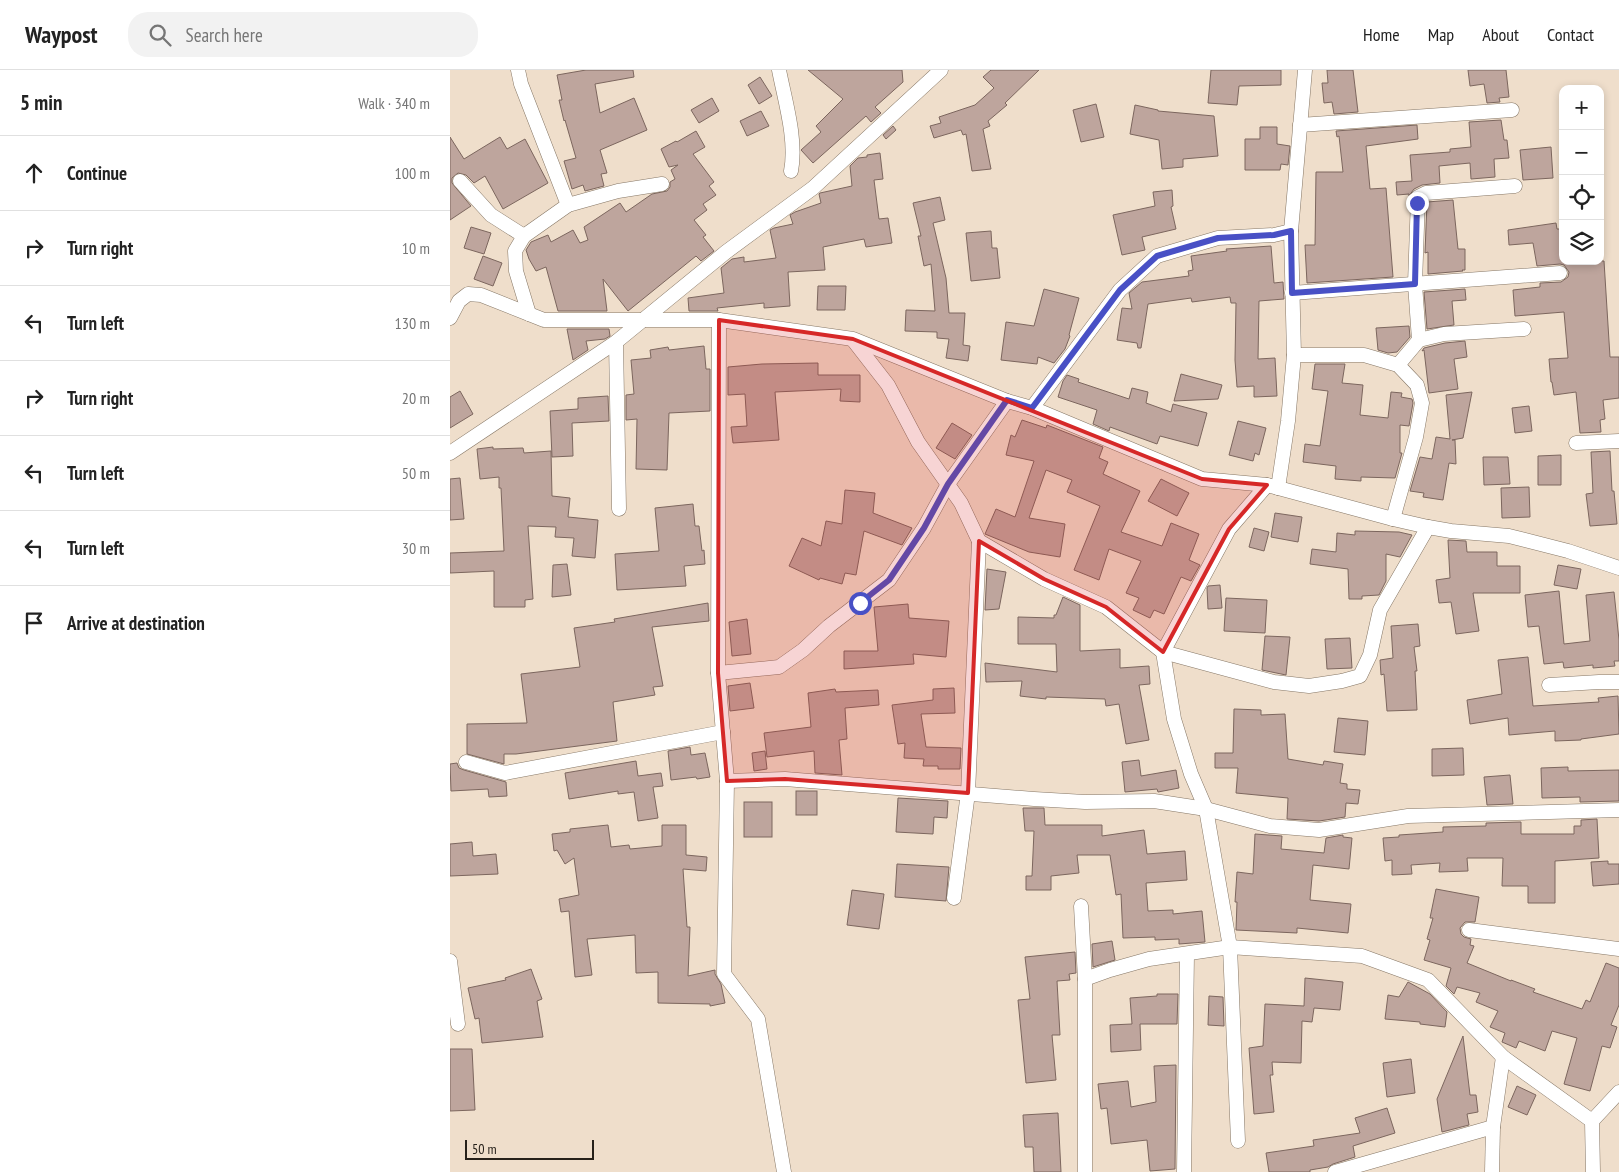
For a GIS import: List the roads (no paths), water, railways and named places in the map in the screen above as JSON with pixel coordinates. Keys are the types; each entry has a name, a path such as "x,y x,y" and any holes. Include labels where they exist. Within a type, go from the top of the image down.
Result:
{"street":[{"path":"518,70 521,84 568,206"},
{"path":"779,70 792,140 793,158 791,171"},
{"path":"1238,1141 1230,947 1206,809 1191,774 1174,719 1163,652 1230,529 1272,486 1288,421 1294,355 1291,231 1305,70"},
{"path":"450,453 616,342 726,252 813,188 940,71"},
{"path":"1300,125 1512,110"},
{"path":"460,181 491,215 524,236"},
{"path":"529,314 516,271 515,251 524,236 568,206 618,191 662,184"},
{"path":"1419,340 1415,284 1418,197 1426,193 1515,186"},
{"path":"1032,408 1120,290 1157,256 1218,238 1274,235 1291,231"},
{"path":"1292,293 1560,273"},
{"path":"450,318 459,301 468,294 481,295 544,320 719,320 852,339 1032,408 1202,479 1272,486 1428,527 1509,536 1568,551 1619,568"},
{"path":"719,320 718,673 727,781 724,974 758,1019 784,1172"},
{"path":"1398,366 1419,340 1444,334 1524,329"},
{"path":"852,339 888,385 918,442 960,503 980,541 968,793 954,898"},
{"path":"616,342 619,509"},
{"path":"1294,355 1364,355 1398,366 1418,385 1422,403 1416,436 1393,519"},
{"path":"718,673 779,666 803,650 829,626 889,580 924,528 948,484 1007,400"},
{"path":"1576,443 1619,441"},
{"path":"980,541 1044,579 1106,608 1163,652 1274,682 1309,686 1360,676 1370,655 1380,610 1428,527"},
{"path":"1550,686 1619,682"},
{"path":"466,762 505,773 723,732"},
{"path":"727,781 785,779 1034,799 1085,802 1154,801 1206,809 1270,826 1319,830 1408,816 1619,810"},
{"path":"1081,906 1085,979 1086,1172"},
{"path":"1469,930 1619,949"},
{"path":"1085,979 1149,958 1230,947 1362,956 1428,980 1503,1057 1592,1121"},
{"path":"1184,1172 1187,954"},
{"path":"450,961 458,1024"},
{"path":"1492,1172 1493,1127 1503,1057"},
{"path":"1593,1172 1592,1121 1619,1092"},
{"path":"1335,1172 1493,1127"}]}
